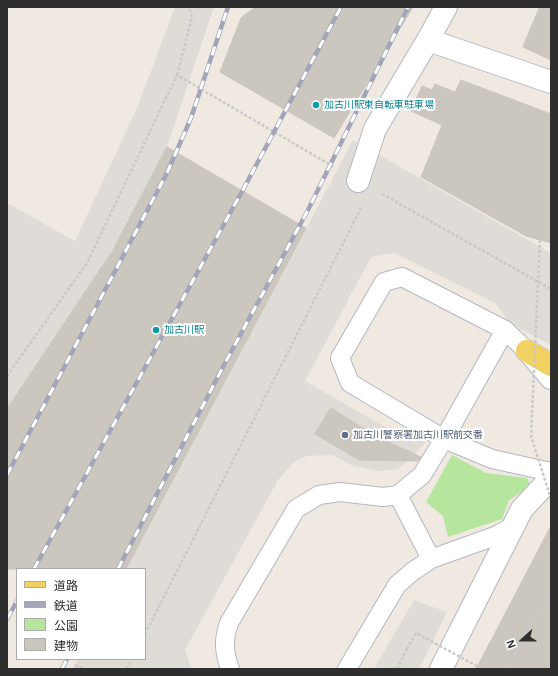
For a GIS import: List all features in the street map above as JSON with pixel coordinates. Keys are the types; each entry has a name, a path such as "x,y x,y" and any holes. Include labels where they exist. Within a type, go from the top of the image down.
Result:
{"main road":[{"path":"528,351 551,364"}],"street":[{"path":"358,181 375,129 446,7"},
{"path":"428,40 551,82"},
{"path":"528,351 551,378"},
{"path":"441,669 522,509 551,478"}],"lane":[{"path":"528,351 505,330 402,277 384,282 340,358 350,383 444,439 492,459 551,472"},
{"path":"230,669 225,655 224,637 229,623 296,509 319,495 340,492 383,496 398,495 422,475 444,439 505,330"},
{"path":"398,495 431,560"},
{"path":"347,669 397,585 412,572 431,560 495,536 514,526"}],"path":[{"path":"7,376 87,263 177,75 192,17 189,7"},
{"path":"177,75 358,181"},
{"path":"540,240 531,436 551,499"},
{"path":"508,669 551,582"},
{"path":"397,669 416,633 482,669"},
{"path":"127,669 132,660"},
{"path":"75,665 83,669"}],"green space":[{"path":"452,455 486,473 527,478 531,486 509,500 502,519 448,537 443,516 426,502"}],"shaded area":[{"path":"175,7 214,7 167,147 113,250 7,417 7,203 75,241 137,108"},
{"path":"353,140 551,253 551,345 510,323 495,303 394,253 371,257 305,381 383,426 412,433 425,443 398,469 379,471 353,466 332,455 306,456 293,463 278,480 185,650 192,669 73,669 78,660 146,660 146,568 127,568","holes":["316,434 399,447 395,461 359,460"]},
{"path":"414,600 447,612 419,669 374,669"}],"building":[{"name":"加古川駅東自転車駐車場","path":"256,7 413,7 334,138 220,72 241,18"},
{"path":"540,7 551,7 551,60 523,47"},
{"path":"461,80 551,114 551,243 526,236 421,177 442,125 411,111 422,86 432,90 435,84 455,92"},
{"name":"加古川駅","path":"167,147 306,228 127,568 7,569 7,409 113,250"},
{"name":"加古川警察署加古川駅前交番","path":"331,408 374,435 421,457 418,461 359,460 315,434"},
{"path":"551,526 551,669 476,669 506,612"}],"railway":[{"path":"7,475 167,173 191,118 228,7"},
{"path":"35,568 245,186 341,7"},
{"path":"119,568 224,365 308,210 408,7"},
{"path":"7,619 16,603"},
{"path":"62,669 66,660"}],"place":[{"name":"加古川駅東自転車駐車場","path":"316,105"},
{"name":"加古川駅","path":"156,330"},
{"name":"加古川警察署加古川駅前交番","path":"345,435"}]}
